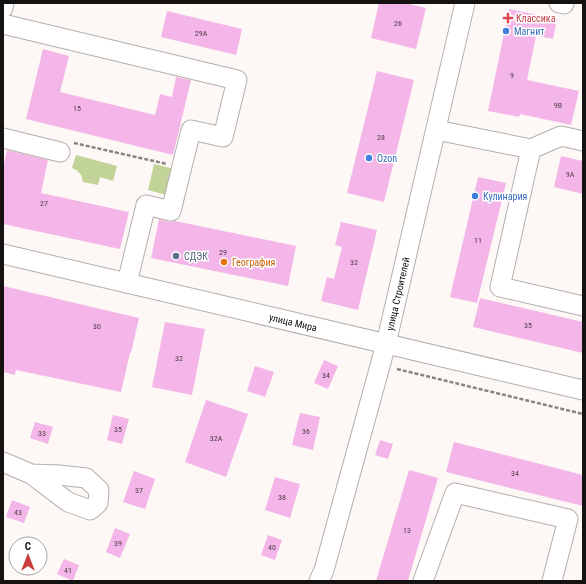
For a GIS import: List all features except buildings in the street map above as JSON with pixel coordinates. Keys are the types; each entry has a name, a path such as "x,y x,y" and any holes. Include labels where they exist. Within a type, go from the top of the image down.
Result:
{"street":[{"path":"3,8 4,3"},
{"name":"улица Строителей","path":"320,581 386,344 465,3"},
{"path":"559,3 564,3"},
{"path":"3,24 237,80 223,137 191,130 172,211 146,205 127,283"},
{"path":"436,130 532,149 561,136 583,141"},
{"path":"3,138 65,147"},
{"path":"532,149 500,287 583,306"},
{"name":"улица Мира","path":"3,254 583,390"},
{"path":"3,462 31,474"},
{"path":"423,581 456,493 568,519 552,581"}],"path":[{"path":"65,147 182,168"},
{"path":"380,365 583,414"}],"green space":[{"path":"76,155 117,166 113,181 100,177 98,185 83,182 80,173 72,168"},
{"path":"154,164 175,169 166,195 148,190"}],"place":[{"name":"Классика","path":"508,18"},
{"name":"Магнит","path":"506,31"},
{"name":"Ozon","path":"369,158"},
{"name":"Кулинария","path":"475,196"},
{"name":"СДЭК","path":"176,256"},
{"name":"География","path":"224,262"}]}
